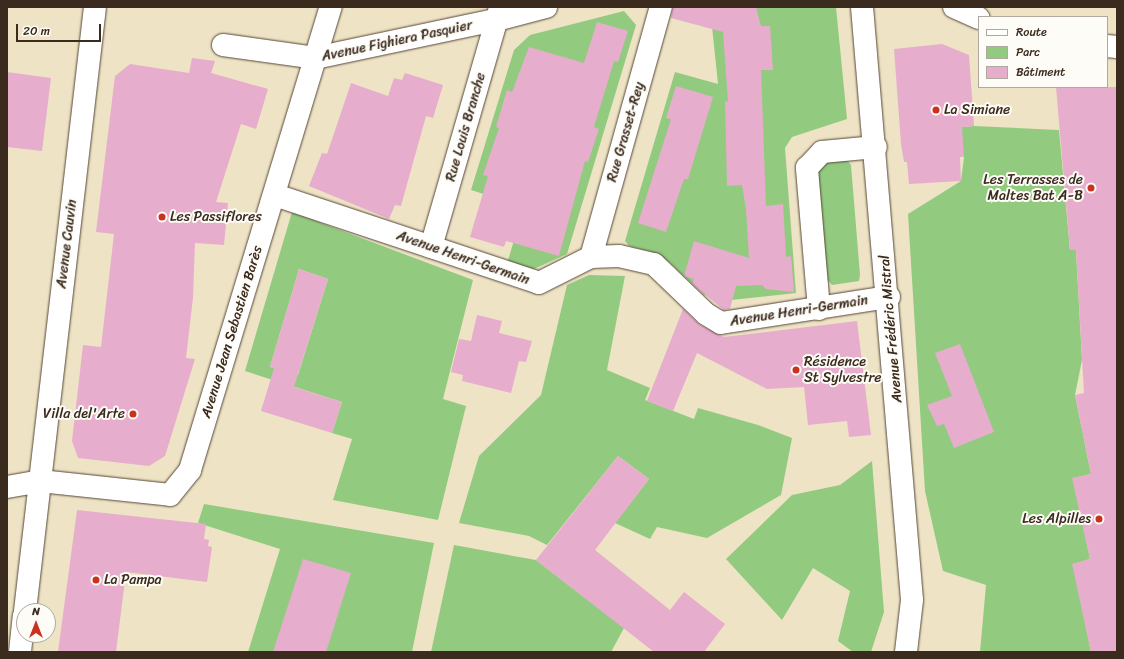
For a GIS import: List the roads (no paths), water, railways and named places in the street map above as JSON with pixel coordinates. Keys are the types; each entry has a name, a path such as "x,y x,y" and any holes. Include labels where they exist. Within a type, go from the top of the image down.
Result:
{"street":[{"name":"Avenue Cauvin","path":"26,603 95,7"},
{"name":"Avenue Jean Sebastien Barès","path":"7,487 40,481 170,495 190,470 331,7"},
{"name":"Avenue Fighiera Pasquier","path":"223,45 315,58 498,14 546,7"},
{"name":"Rue Grasset-Rey","path":"591,257 661,7"},
{"name":"Avenue Frédéric Mistral","path":"862,7 889,297 912,600 906,652"},
{"path":"954,7 978,18"},
{"name":"Rue Louis Branche","path":"431,247 498,14"},
{"path":"819,309 807,168 822,152 876,147"},
{"name":"Avenue Henri-Germain","path":"275,195 539,283 591,257 619,256 654,264 706,314 721,324 889,297"}],"place":[{"name":"La Simiane","path":"936,110"},
{"name":"Les Terrasses de Maltes Bat A-B","path":"1091,188"},
{"name":"Les Passiflores","path":"162,217"},
{"name":"Résidence St Sylvestre","path":"796,370"},
{"name":"Villa del'Arte","path":"133,414"},
{"name":"Les Alpilles","path":"1099,519"},
{"name":"La Pampa","path":"96,580"}]}
